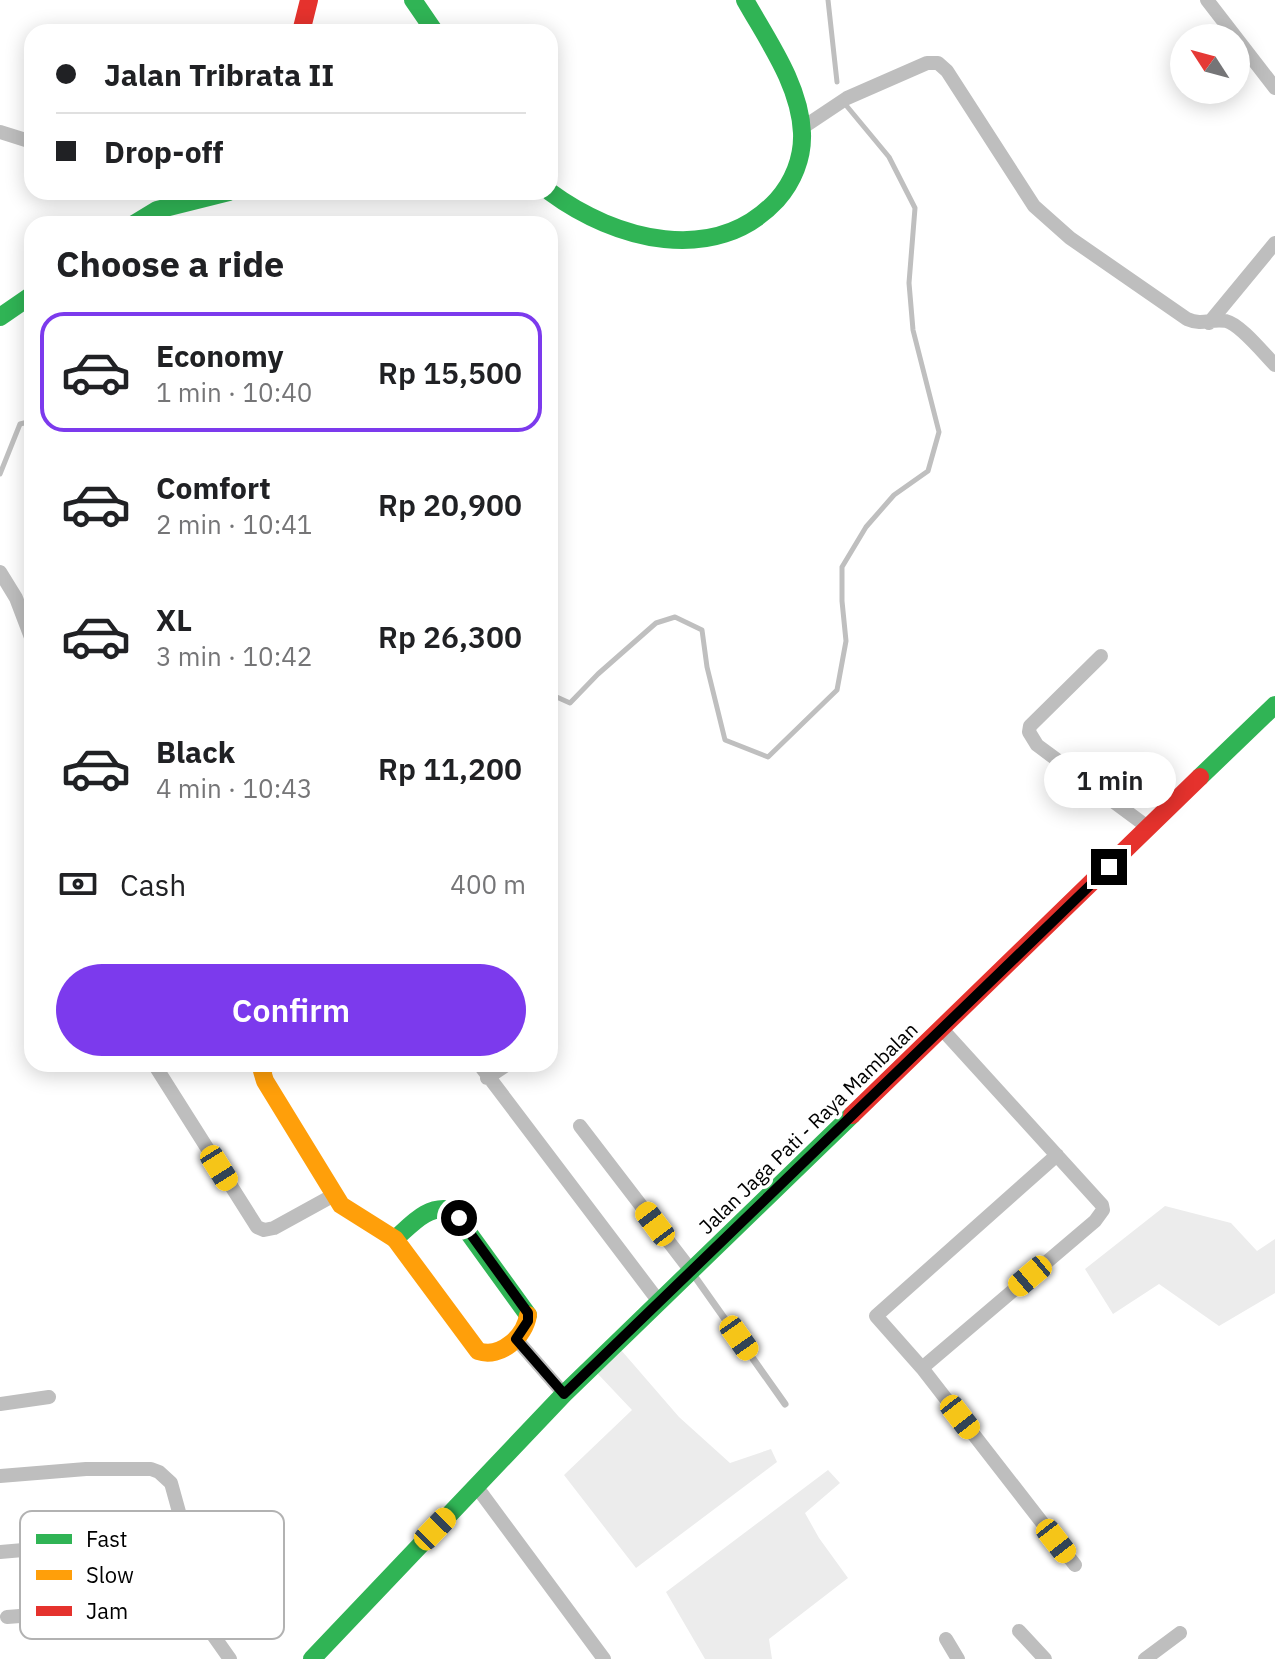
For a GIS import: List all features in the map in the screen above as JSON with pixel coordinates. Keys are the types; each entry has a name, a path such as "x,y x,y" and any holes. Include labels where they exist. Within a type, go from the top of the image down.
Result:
{"street":[{"path":"303,24 309,0"},
{"path":"413,0 430,24"},
{"path":"558,198 586,218 637,236 691,240 727,233 763,215 782,196 799,159 802,128 794,93 745,0"},
{"path":"1207,0 1275,88"},
{"path":"802,128 827,110 867,89 927,63 938,63 947,71 1024,194 1045,218 1182,316 1197,323 1220,320 1233,324 1275,365"},
{"path":"0,132 24,140"},
{"path":"147,216 185,200"},
{"path":"1209,323 1275,243"},
{"path":"0,317 24,300"},
{"path":"0,572 16,598 24,619"},
{"path":"1101,656 1030,726 1029,732 1037,745 1149,828"},
{"name":"Jalan Jaga Pati - Raya Mambalan","path":"312,1659 564,1394 1275,705"},
{"path":"922,1368 1100,1215 1102,1205 941,1028"},
{"path":"159,1072 257,1227 271,1229 334,1195"},
{"path":"262,1072 341,1205 395,1239 478,1351 493,1355 516,1339 528,1321 528,1313 455,1212 442,1207 432,1209 395,1239"},
{"path":"484,1072 660,1303"},
{"path":"487,1078 496,1072"},
{"path":"580,1126 692,1272"},
{"path":"1057,1155 876,1316 922,1368 1075,1565"},
{"path":"516,1339 564,1394"},
{"path":"0,1404 49,1397"},
{"path":"0,1476 86,1469 159,1472 171,1483 178,1511"},
{"path":"476,1486 604,1659"},
{"path":"0,1552 20,1550"},
{"path":"7,1617 20,1616"},
{"path":"1019,1631 1045,1659"},
{"path":"1145,1659 1180,1633"},
{"path":"216,1639 230,1659"},
{"path":"946,1639 958,1659"}],"lane":[{"path":"692,1272 785,1404"}],"shaded area":[{"path":"1165,1206 1231,1223 1257,1251 1275,1239 1275,1293 1219,1326 1159,1284 1113,1314 1085,1269"},
{"path":"621,1350 679,1417 730,1463 771,1449 777,1462 636,1568 564,1475 632,1410 597,1373"},
{"path":"828,1470 840,1483 805,1513 848,1578 769,1639 772,1659 705,1659 666,1592"}],"waterway":[{"path":"828,0 837,82"},
{"path":"558,698 570,703 656,623 675,617 702,630 707,667 725,740 768,757 837,690 846,641 842,567 866,527 894,495 928,471 939,432 913,330 909,283 915,208 889,157 845,104"},
{"path":"0,474 20,424 24,423"}],"traffic: fast":[{"path":"413,0 430,24"},
{"path":"558,197 604,223 634,233 665,239 695,240 725,234 752,221 777,200 788,185 799,160 802,142 800,115 781,64 745,0"},
{"path":"147,216 157,210 197,200"},
{"path":"0,317 24,300"},
{"path":"1200,777 1275,705"},
{"path":"312,1659 564,1394 852,1115"},
{"path":"395,1239 428,1213 452,1210 528,1315"}],"traffic: slow":[{"path":"262,1072 341,1205 395,1239 478,1351 495,1352 510,1344 522,1331 528,1315"}],"traffic: jam":[{"path":"303,24 309,0"},
{"path":"852,1115 1200,777"}],"route":[{"path":"459,1218 528,1313 528,1321 516,1339 564,1394 1109,867"}]}
